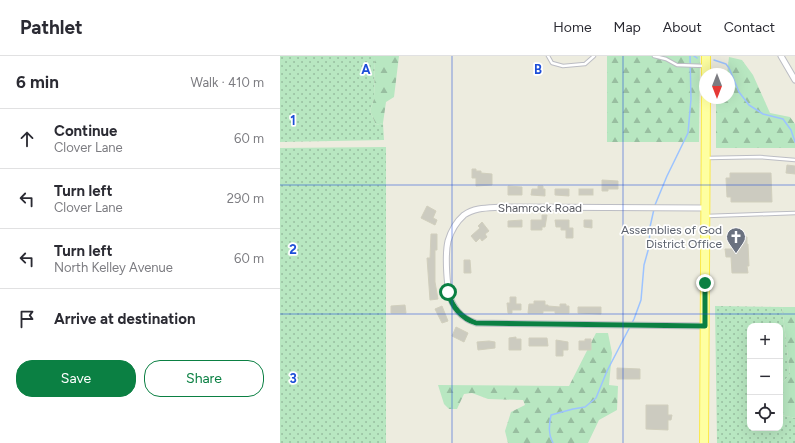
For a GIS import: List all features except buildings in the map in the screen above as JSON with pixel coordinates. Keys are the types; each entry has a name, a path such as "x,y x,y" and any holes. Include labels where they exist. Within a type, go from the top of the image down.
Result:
{"main road":[{"path":"706,56 706,68"},
{"path":"704,443 706,104"}],"street":[{"path":"781,56 795,80"},
{"name":"Shamrock Road","path":"705,212 502,207 478,208 460,219 453,229 447,248 448,285 450,298 460,314 466,319 476,323 705,326"}],"lane":[{"path":"548,56 552,63 563,66 585,64 594,56"},
{"path":"654,56 666,59 677,65 699,69"},
{"path":"705,158 760,157 795,160"},
{"path":"705,212 795,213"}],"green space":[{"path":"280,56 375,56 374,99 370,111 376,125 383,123 384,140 280,142"},
{"path":"375,56 399,56 394,97 386,102 383,123 376,125 370,111 374,99"},
{"path":"607,56 700,56 699,142 607,142"},
{"path":"729,57 742,60 753,75 770,113 790,117 795,124 795,148 716,148 716,104 735,104 735,68 728,68"},
{"path":"386,147 386,443 280,443 280,148"},
{"path":"715,306 782,307 790,374 783,382 783,323 747,323 747,431 783,431 783,415 795,418 795,443 717,443"},
{"path":"782,307 795,307 795,418 783,415 783,382 790,374"},
{"path":"596,333 608,333 612,353 609,385 618,386 617,410 599,420 588,443 508,443 505,431 511,412 525,405 523,400 488,399 472,393 464,394 457,409 449,409 444,404 438,385 569,386"}],"waterway":[{"path":"655,205 688,133 691,99 690,56"},
{"path":"714,60 726,64 739,92 749,105 763,114 783,119 791,130 795,142"},
{"path":"553,443 549,429 551,415 585,407 596,398 607,371 634,319 641,300 644,265 649,247 650,227 654,209"}],"place":[{"name":"Assemblies of God District Office","path":"736,254"}],"route":[{"path":"448,292 456,310 466,319 476,323 705,326 705,283"}]}
